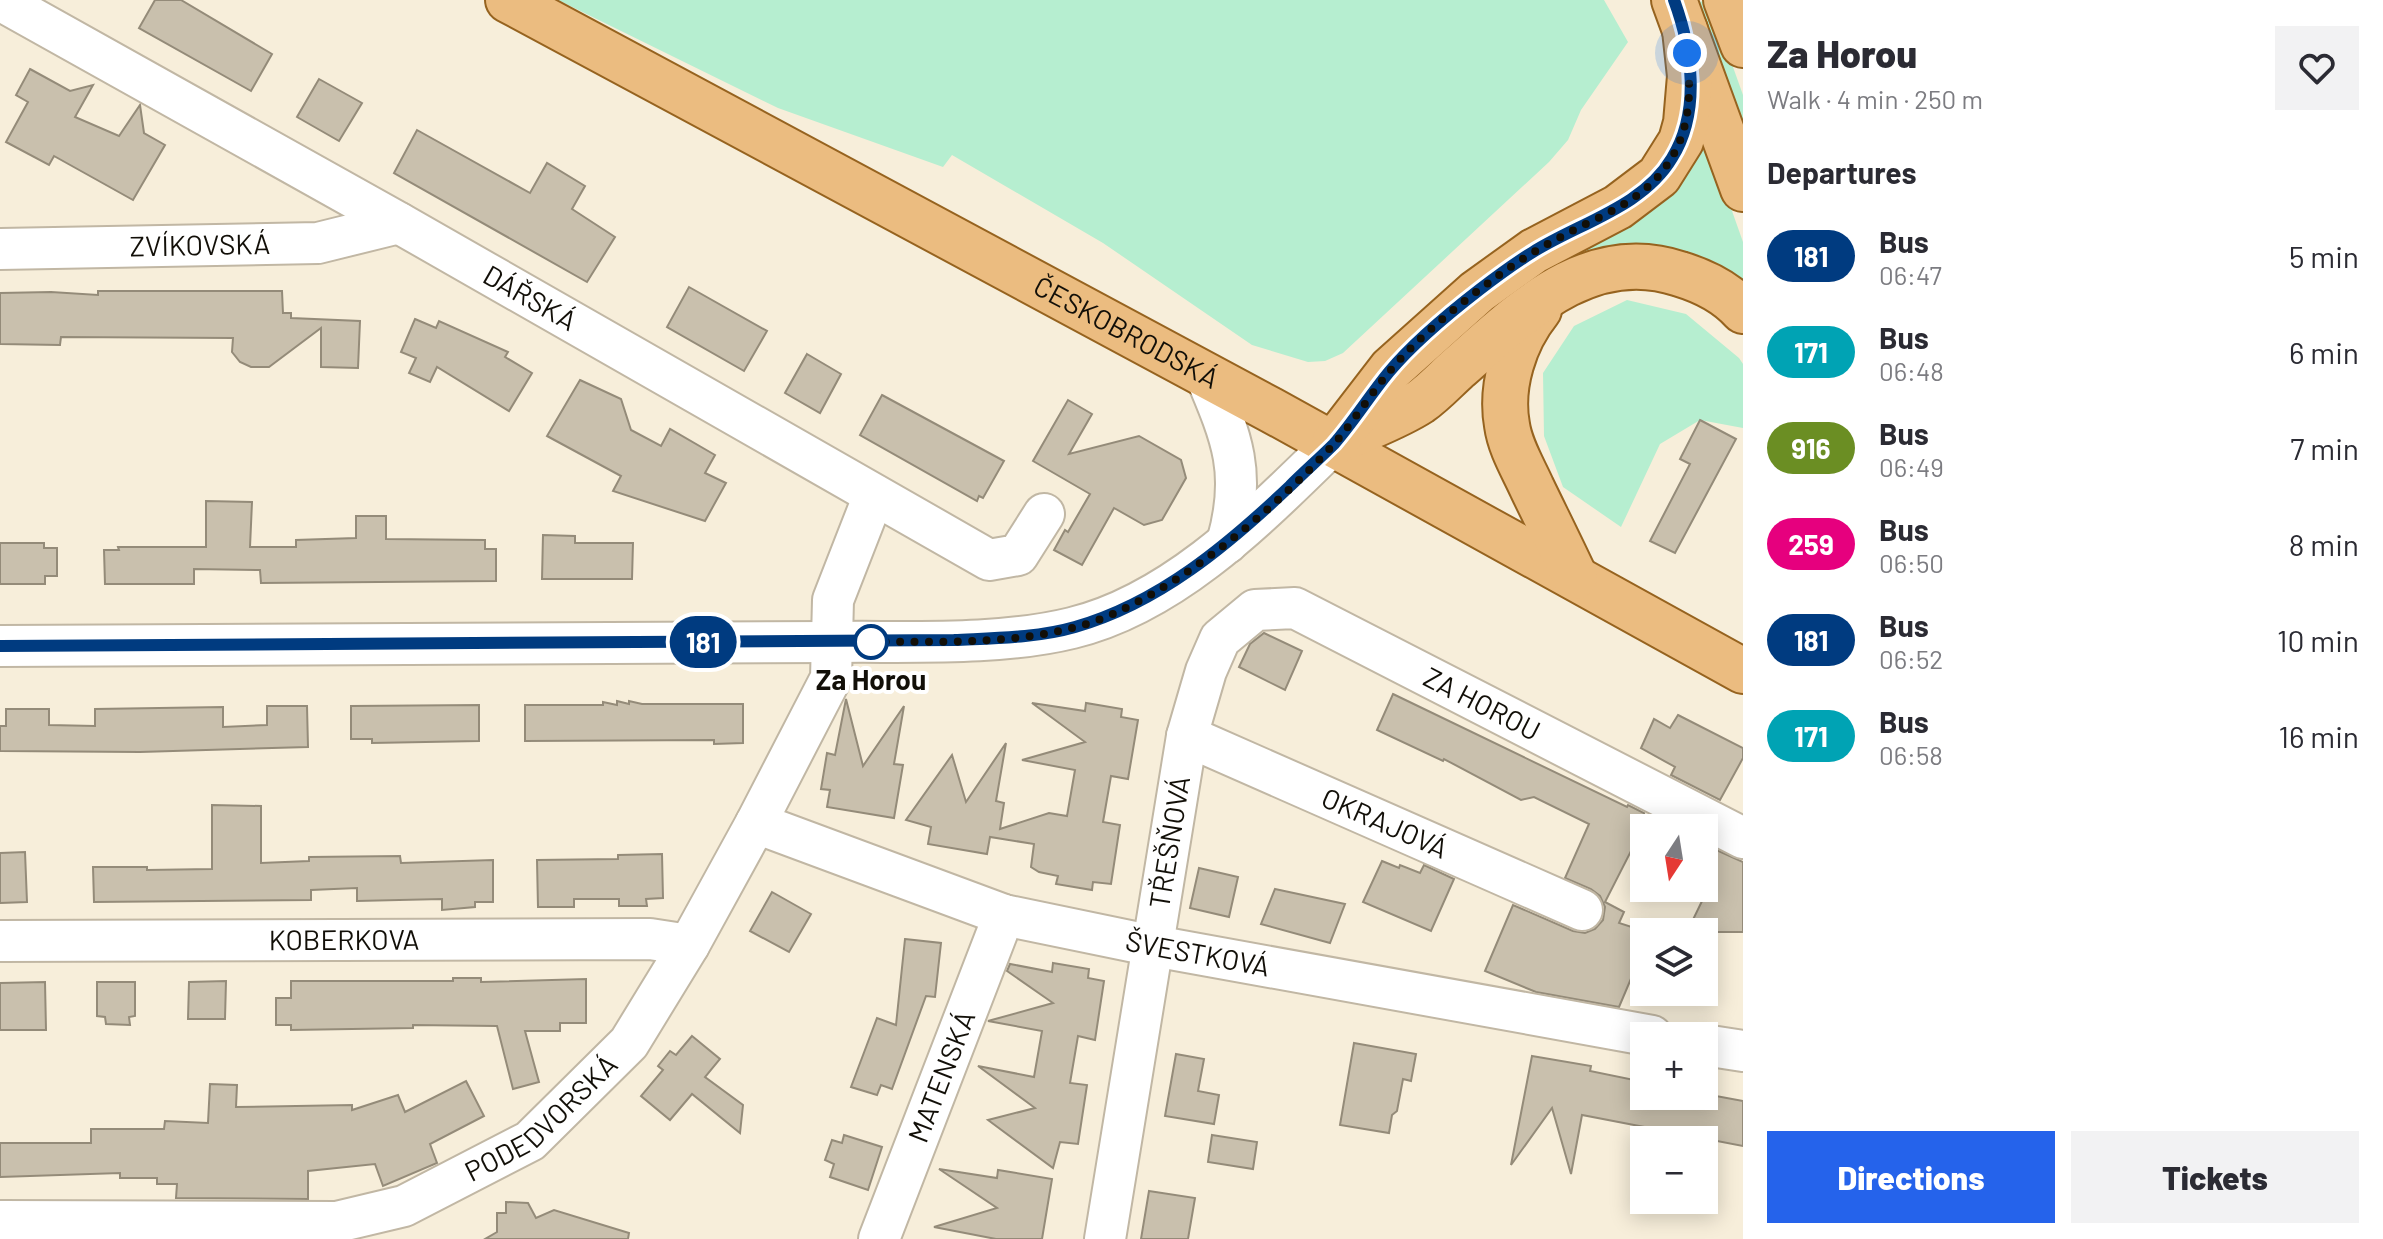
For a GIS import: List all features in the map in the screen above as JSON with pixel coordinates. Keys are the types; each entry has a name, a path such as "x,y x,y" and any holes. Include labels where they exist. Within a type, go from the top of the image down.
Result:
{"main road":[{"name":"ČESKOBRODSKÁ","path":"508,0 1334,443 1743,671"},
{"path":"1726,0 1743,45"},
{"path":"1679,15 1743,189"},
{"path":"1334,443 1391,369 1477,292 1534,251 1630,199 1659,176 1677,150 1686,123 1690,76 1679,15"},
{"path":"1334,443 1420,401 1533,305 1561,287 1600,270 1648,266 1693,278 1717,290 1743,311"},
{"path":"1561,287 1545,301 1524,333 1509,371 1505,407 1510,437 1575,577"}],"street":[{"name":"DÁŘSKÁ","path":"0,0 399,223 989,560 1018,555 1044,514"},
{"name":"ZVÍKOVSKÁ","path":"0,249 318,243 399,223"},
{"path":"1205,374 1230,435 1236,464 1235,505 1227,543"},
{"path":"0,646 834,642 1034,635 1072,628 1110,616 1148,598 1227,543 1334,443"},
{"name":"PODEDVORSKÁ","path":"0,1221 348,1230 404,1206 530,1141 629,1043 689,945 756,823 831,678 833,600 874,495"},
{"name":"ZA HOROU","path":"1220,639 1255,610 1295,608 1743,838"},
{"name":"TŘEŠŇOVÁ","path":"1105,1239 1187,736 1206,671 1220,639"},
{"name":"OKRAJOVÁ","path":"1187,736 1582,910"},
{"name":"ŠVESTKOVÁ","path":"756,823 1004,915 1154,946 1630,1032"},
{"name":"MATENSKÁ","path":"879,1239 1004,915"},
{"name":"KOBERKOVA","path":"0,941 650,939 689,945"},
{"path":"1718,1047 1743,1051"}],"green space":[{"path":"558,0 1604,0 1628,42 1581,110 1568,140 1549,162 1343,353 1325,361 1308,362 1252,345 1103,243 952,155 943,167 778,108"},
{"path":"1709,0 1743,95 1743,137 1694,3"},
{"path":"1701,142 1709,146 1743,242 1743,290 1673,254 1418,387 1410,377 1460,330"},
{"path":"1627,300 1686,314 1739,358 1743,364 1743,428 1700,420 1660,444 1621,527 1563,487 1544,436 1543,373 1574,326"}],"building":[{"path":"155,0 181,0 272,54 251,91 139,28"},
{"path":"30,69 70,91 93,85 75,117 119,136 140,105 144,133 165,145 133,200 54,156 49,165 6,142 28,102 16,95"},
{"path":"319,79 362,103 339,141 297,117"},
{"path":"417,130 530,193 547,163 585,186 572,209 615,237 587,282 394,173"},
{"path":"689,287 767,331 744,371 667,327"},
{"path":"98,291 282,291 283,313 291,313 291,318 360,321 358,368 321,367 321,328 269,367 251,367 240,362 232,352 233,338 61,337 60,345 0,344 0,293 98,295"},
{"path":"415,319 436,328 439,321 508,352 505,357 532,373 509,411 437,367 430,382 409,373 416,358 401,352"},
{"path":"807,354 841,374 820,413 785,393"},
{"path":"580,380 621,399 631,430 661,446 670,429 715,455 705,473 726,483 705,521 613,491 621,476 547,436"},
{"path":"882,395 1004,461 983,498 979,496 977,501 860,435"},
{"path":"1068,400 1092,414 1069,454 1139,436 1181,460 1186,478 1162,520 1144,525 1114,508 1082,565 1054,550 1090,494 1033,461"},
{"path":"1700,420 1736,439 1675,553 1650,541 1690,464 1680,459"},
{"path":"206,501 252,502 250,547 296,547 296,540 356,538 356,516 386,516 386,539 485,540 485,549 496,549 496,581 261,583 260,570 194,569 194,584 105,584 104,550 119,550 118,547 206,547"},
{"path":"543,535 575,536 575,543 633,543 632,579 542,579"},
{"path":"0,543 44,543 44,548 57,548 57,576 45,576 45,584 0,584"},
{"path":"1264,633 1302,651 1285,690 1239,667 1250,644"},
{"path":"1393,694 1644,813 1630,814 1630,853 1605,902 1624,912 1619,923 1630,927 1630,981 1619,1007 1536,992 1485,971 1513,905 1573,931 1585,933 1595,929 1603,920 1605,907 1600,896 1565,878 1589,824 1534,797 1521,800 1444,759 1377,730"},
{"path":"846,699 863,766 904,706 894,764 903,765 894,818 827,807 830,790 821,789 827,753 835,755"},
{"path":"617,701 629,704 629,701 642,704 743,704 743,743 714,744 714,740 525,741 525,705 603,705 603,702 617,705"},
{"path":"1032,703 1085,711 1086,703 1122,709 1121,717 1138,720 1128,779 1111,776 1103,822 1120,825 1111,884 1093,882 1092,890 1056,884 1058,876 1031,867 1034,844 990,837 987,854 928,844 931,827 906,820 952,755 966,802 1006,743 996,801 1004,803 1000,829 1049,813 1067,816 1075,770 1022,760 1085,742"},
{"path":"479,705 479,741 372,743 372,739 351,739 351,706"},
{"path":"267,706 307,706 308,747 140,752 0,751 0,726 6,726 6,709 49,709 49,725 95,726 95,709 223,707 223,727 267,725"},
{"path":"1678,715 1743,748 1743,758 1720,800 1671,775 1675,767 1641,748 1654,719 1670,728"},
{"path":"212,805 261,806 261,863 309,861 309,857 400,856 401,863 493,860 493,902 475,902 475,907 442,910 442,899 357,901 357,888 311,890 311,900 94,902 93,867 212,869"},
{"path":"1718,851 1743,862 1743,932 1718,932 1718,918 1694,918 1702,902 1718,902"},
{"path":"25,852 27,902 0,903 0,853"},
{"path":"662,854 663,898 646,899 647,906 619,906 619,899 574,899 574,907 538,907 537,860 618,859 618,855"},
{"path":"1382,861 1420,873 1424,865 1454,879 1431,931 1363,902"},
{"path":"1199,868 1238,877 1229,917 1190,908"},
{"path":"1275,889 1345,904 1330,943 1261,924"},
{"path":"772,892 811,914 789,952 750,931"},
{"path":"905,939 941,943 935,997 926,996 892,1089 881,1085 877,1095 851,1087 877,1018 896,1025"},
{"path":"1053,963 1089,969 1088,978 1104,981 1095,1040 1078,1036 1070,1083 1087,1085 1078,1144 1060,1142 1053,1168 988,1120 1035,1108 978,1066 1034,1077 1042,1031 988,1021 1053,1003 1007,971 1010,964 1052,972"},
{"path":"453,978 481,978 481,982 586,979 586,1023 560,1023 560,1031 525,1031 539,1082 513,1089 497,1026 413,1025 413,1028 291,1030 291,1025 276,1025 276,998 291,998 291,981 453,981"},
{"path":"226,981 225,1019 188,1019 189,982"},
{"path":"45,982 46,1030 0,1030 0,983"},
{"path":"97,982 135,982 135,1016 129,1017 130,1025 106,1024 105,1017 97,1016"},
{"path":"692,1036 720,1059 705,1077 743,1105 740,1133 692,1094 670,1120 641,1096 663,1070 658,1066 670,1051 676,1055"},
{"path":"1354,1043 1416,1054 1411,1081 1403,1079 1389,1133 1340,1125"},
{"path":"1176,1054 1204,1059 1198,1091 1219,1095 1214,1124 1165,1116"},
{"path":"1532,1056 1591,1066 1590,1071 1630,1079 1630,1110 1718,1110 1718,1096 1743,1101 1743,1146 1718,1141 1718,1126 1639,1126 1582,1115 1571,1174 1552,1108 1511,1165"},
{"path":"466,1081 484,1116 430,1144 437,1163 383,1186 375,1164 308,1171 308,1199 176,1198 177,1184 157,1184 157,1178 120,1178 120,1173 0,1177 0,1143 91,1143 91,1129 164,1129 165,1121 208,1123 210,1084 237,1085 236,1107 352,1105 352,1110 398,1095 405,1112"},
{"path":"844,1135 882,1147 868,1190 830,1177 834,1164 825,1160 832,1140 842,1143"},
{"path":"1212,1135 1257,1142 1253,1169 1208,1162"},
{"path":"939,1169 997,1178 998,1170 1052,1179 1042,1239 996,1239 934,1227 997,1208"},
{"path":"1149,1191 1195,1198 1188,1239 1141,1239"},
{"path":"506,1202 528,1203 536,1218 554,1210 629,1233 628,1239 485,1239 497,1232 497,1213 506,1213"}],"bus line":[{"name":"181","path":"0,646 954,640 1034,635 1072,628 1110,616 1148,598 1177,578 1227,543 1268,507 1334,443 1391,369 1477,292 1534,251 1642,192 1659,176 1681,141 1690,102 1685,30 1674,0"}],"place":[{"name":"Za Horou","path":"871,642"}],"route":[{"path":"871,642 864,642 1034,635 1072,628 1110,616 1148,598 1227,543 1334,443 1391,369 1477,292 1534,251 1642,192 1659,176 1672,159 1686,123 1690,102 1687,53"}]}
